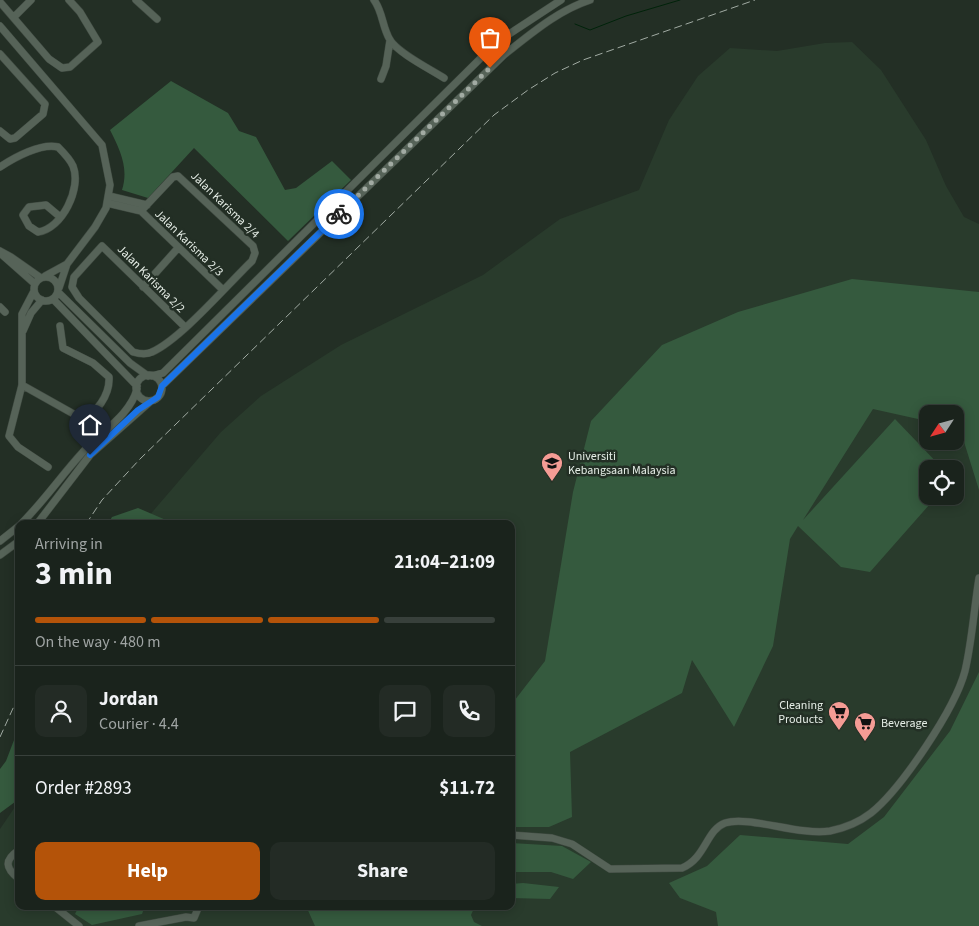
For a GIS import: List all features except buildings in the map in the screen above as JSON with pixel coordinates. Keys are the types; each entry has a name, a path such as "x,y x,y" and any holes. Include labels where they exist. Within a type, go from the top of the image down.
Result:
{"street":[{"path":"14,17 31,0"},
{"path":"0,2 49,59 62,68 70,68 98,42 80,12 68,0"},
{"path":"136,0 157,19"},
{"path":"374,0 383,16 390,40 388,60 381,79"},
{"path":"24,520 91,442 123,413 135,398 141,379 163,372 497,42 561,0"},
{"path":"40,520 90,455 161,394 162,386 505,54 571,6 590,0"},
{"path":"2,32 102,145 110,185 108,200 96,228 67,264 53,299"},
{"path":"390,40 444,78"},
{"path":"0,54 45,104 46,109 43,114 15,138 10,140 0,131"},
{"path":"0,167 8,161 44,146 58,146 73,166 75,184 72,200 60,216 46,231 38,232 29,226 23,215 34,205 46,205 60,216"},
{"name":"Jalan Karisma 2/4","path":"141,211 173,177 182,178 253,246 255,254 252,261 222,289"},
{"path":"108,200 146,205"},
{"path":"108,200 141,211"},
{"name":"Jalan Karisma 2/3","path":"141,211 222,289"},
{"name":"Jalan Karisma 2/2","path":"102,246 143,286 185,327 151,352 143,354 134,352 79,298 72,287 74,277 102,246"},
{"path":"143,286 178,248"},
{"path":"0,252 12,257 43,277 54,279 58,290 123,357 150,376 156,378 162,386"},
{"path":"0,252 34,288 42,300"},
{"path":"48,466 18,447 9,436 22,385 22,314 34,288 43,277 67,264"},
{"path":"185,327 222,289"},
{"path":"53,299 137,388 142,398 151,401"},
{"path":"22,333 31,313 42,300 53,299"},
{"path":"22,385 72,415 84,417 97,409 109,383 109,377 93,363 63,348 60,326"},
{"path":"0,541 15,530"},
{"path":"0,555 15,544"},
{"path":"515,836 552,838 572,844 610,869 682,868 692,864 703,851 716,828 729,821 812,832 828,831 858,822 872,812 892,791 945,717 964,672 979,578"},
{"path":"15,853 10,856 7,862 8,868 15,875"},
{"path":"59,910 79,926"},
{"path":"139,926 186,917 194,918 197,910"}],"shaded area":[{"name":"Universiti Kebangsaan Malaysia","path":"852,42 881,70 926,140 946,186 964,217 979,224 979,926 0,926 0,829 15,807 15,910 515,910 515,520 145,520 221,432 261,396 341,345 483,275 560,219 639,190 669,120 698,76 730,48 777,51 825,43"}],"green space":[{"path":"171,81 228,113 239,131 256,137 285,190 296,188 332,161 351,180 288,241 194,148 148,198 122,190 124,167 120,152 110,130"},
{"path":"852,279 979,292 979,490 964,442 964,405 919,405 919,419 873,409 803,520 895,419 919,444 919,450 925,450 934,460 919,460 919,505 929,505 870,572 841,567 798,526 790,539 773,646 734,727 692,660 682,693 570,752 572,817 549,827 515,827 515,700 545,661 573,492 591,421 662,345 738,312"},
{"path":"138,508 166,520 110,520 112,517"},
{"path":"979,672 979,926 718,926 716,912 680,898 669,883 707,866 740,835 848,844 884,817 950,731"},
{"path":"15,737 15,802 0,813 0,769 6,761"},
{"path":"515,843 562,846 591,862 573,879 551,872 515,872"},
{"path":"515,884 559,887 550,899 515,898"},
{"path":"77,910 144,910 142,914 92,925 75,914"},
{"path":"308,910 473,910 471,915 474,922 482,926 315,926"}],"waterway":[{"path":"575,24 590,30 626,16 680,0"}],"railway":[{"path":"89,520 102,500 140,459 494,115 555,73 583,60 755,0"},
{"path":"0,737 15,704"}],"way so far":[{"path":"339,214 490,68"}],"place":[{"name":"Universiti Kebangsaan Malaysia","path":"552,482"},
{"name":"Cleaning Products","path":"839,731"},
{"name":"Beverage","path":"865,742"}],"route":[{"path":"90,455 138,410 155,400 161,394 162,386 339,214"}]}
